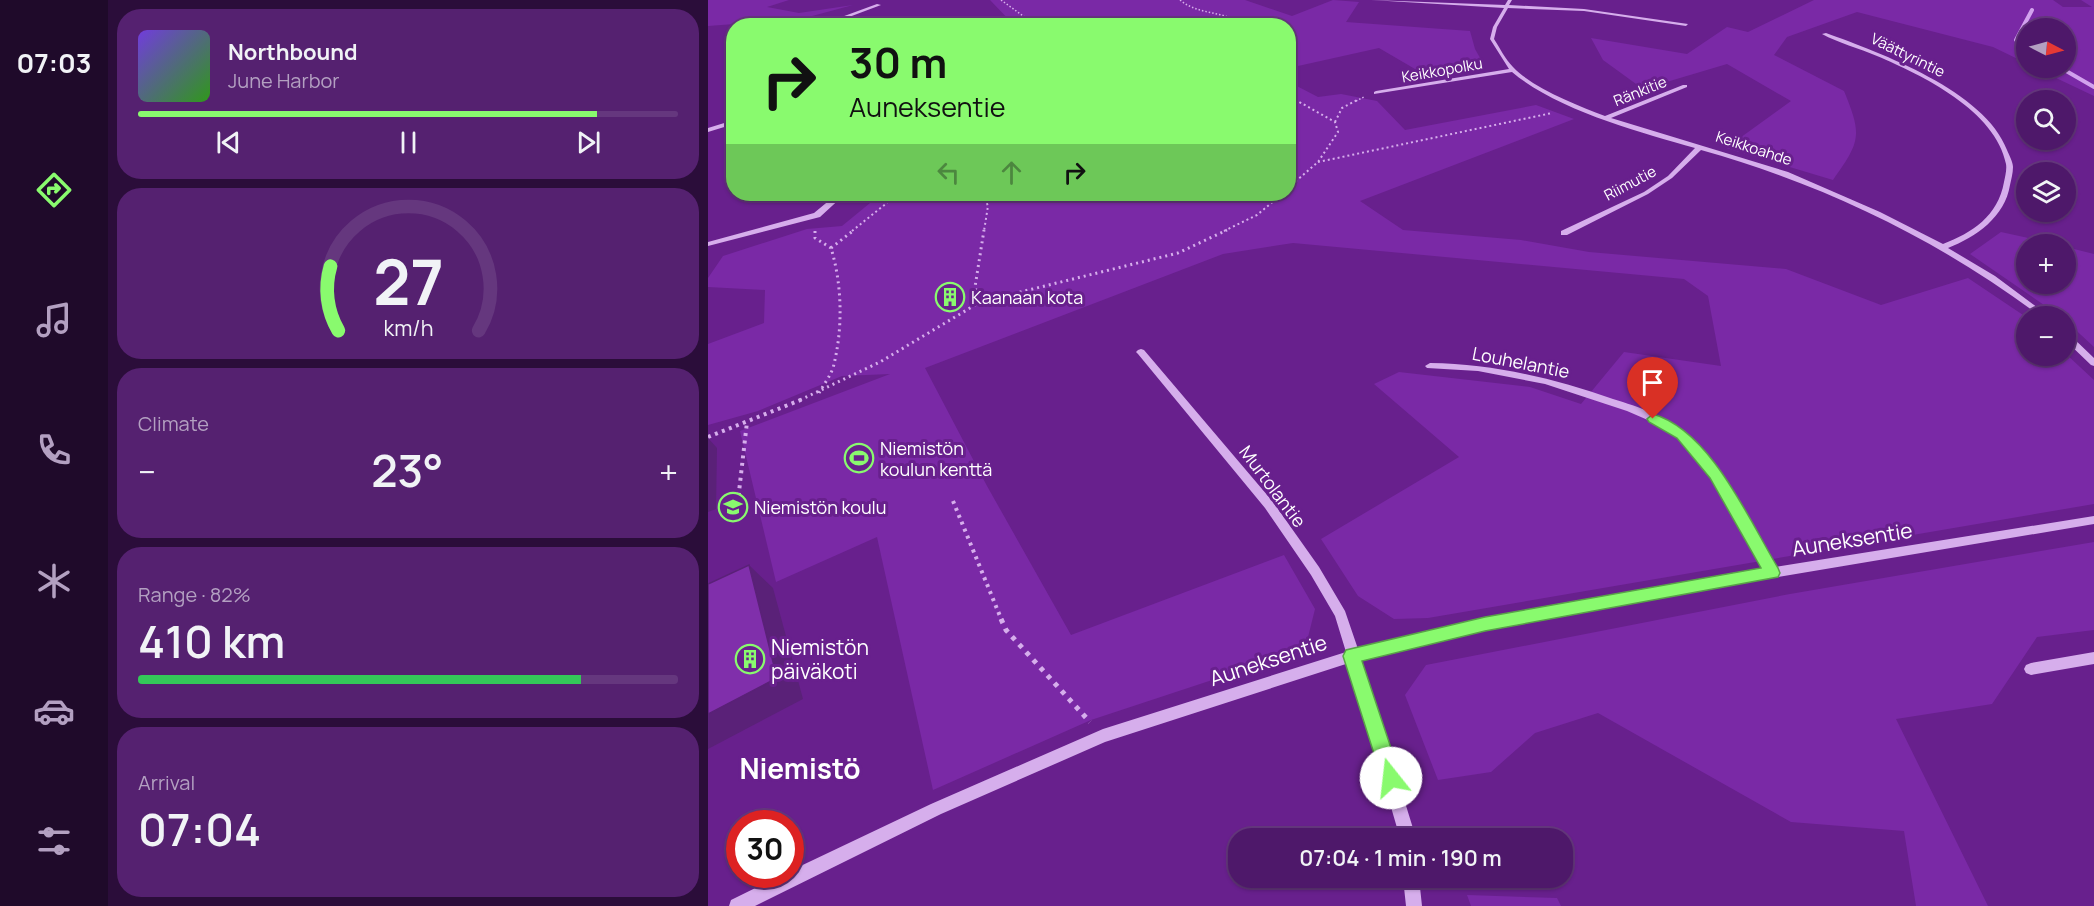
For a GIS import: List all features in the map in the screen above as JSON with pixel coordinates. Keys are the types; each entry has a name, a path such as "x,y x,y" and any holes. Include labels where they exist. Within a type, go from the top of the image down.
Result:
{"street":[{"path":"1373,0 1509,2 1686,25"},
{"name":"Keikkoahde","path":"1509,2 1495,27 1492,39 1513,70 1544,90 1605,118 1815,185 1943,247 2002,284 2032,306"},
{"path":"842,18 879,5"},
{"name":"Väättyrintie","path":"1824,34 1917,72 1957,96 1982,118 1998,137 2008,160 2010,183 2001,205 1983,227 1943,247"},
{"name":"Keikkopolku","path":"1376,93 1513,70"},
{"name":"Ränkitie","path":"1605,118 1684,86"},
{"path":"708,129 726,124"},
{"name":"Riimutie","path":"1564,233 1646,193 1670,177 1700,147"},
{"path":"708,244 817,215 834,201"},
{"path":"2076,346 2094,363"},
{"name":"Murtolantie","path":"1141,352 1276,514 1315,571 1341,615 1352,656 1380,738 1405,828"},
{"name":"Louhelantie","path":"1430,366 1504,371 1549,380 1639,411 1682,435 1715,474 1772,573"},
{"name":"Auneksentie","path":"737,906 936,809 1102,736 1352,656 1485,624 1772,573 2094,520"},
{"path":"2031,669 2094,658"},
{"path":"1412,888 1414,906"}],"path":[{"path":"1001,0 1026,18"},
{"path":"1180,0 1185,5 1220,13 1230,18"},
{"path":"1296,181 1318,162 1338,132 1335,122 1342,108 1354,99 1376,93"},
{"path":"1296,100 1335,122"},
{"path":"1318,162 1579,107"},
{"path":"831,248 889,201"},
{"path":"980,302 975,287 988,206 986,201"},
{"path":"708,437 818,393 880,362 980,302 1178,253 1257,215 1274,201"},
{"path":"817,215 815,238 831,248 838,270 840,323 834,366 818,393"},
{"path":"736,518 747,422"},
{"path":"953,501 1006,630 1102,736"}],"shaded area":[{"path":"708,0 789,0 767,7 799,13 853,5 805,18 726,18 726,25 708,26"},
{"path":"990,0 1245,0 1292,16 1333,0 1359,2 1346,22 1470,31 1475,49 1484,65 1476,69 1427,76 1379,48 1296,66 1296,18 1007,18"},
{"path":"1814,0 2053,0 2063,7 2092,7 2081,0 2094,0 2094,96 2056,78 2076,78 2076,18 2016,18 2016,58 1993,47 1857,12 1787,37 1774,55 1844,91 1854,118 1856,137 1849,156 1833,180 1726,148 1791,101 1727,64 1643,89 1603,60 1591,38 1687,54 1727,27 1748,32"},
{"path":"1296,86 1318,97 1341,94 1377,101 1405,130 1536,105 1574,119 1360,201 1403,230 1521,240 1589,252 1786,269 1881,305 1968,278 2016,310 2016,366 2076,366 2076,363 2094,380 2094,504 1428,618 1394,619 1358,596 1321,539 1459,457 1374,384 1399,372 1530,387 1581,404 1624,352 1721,366 1708,296 1684,279 1293,243 1223,254 925,368 987,486 1071,635 1284,555 1315,609 1308,637 1285,656 1091,720 933,790 877,537 776,582 740,431 890,374 842,376 758,411 708,425 708,344 764,323 765,290 708,287 708,278 723,256 807,229 842,226 872,201 1296,201"},
{"path":"2001,232 2016,235 2016,286 1970,254"},
{"path":"2076,250 2094,254 2094,347 2076,330 2076,306 2045,306 2028,294 2076,294"},
{"path":"2094,542 2094,630 2037,637 1992,704 1896,719 1988,906 1916,906 1904,831 1791,822 1598,713 1535,733 1491,772 1438,780 1405,695 1426,665 1790,594"},
{"path":"1467,895 1557,898 1561,906 1471,906"}],"building":[{"path":"749,565 777,678 708,714 708,584"}],"waterway":[{"path":"2028,18 2032,10"},
{"path":"2076,77 2094,87"}],"place":[{"name":"Kaanaan kota","path":"950,297"},
{"name":"Niemistön koulun kenttä","path":"859,458"},
{"name":"Niemistön koulu","path":"733,507"},
{"name":"Niemistön päiväkoti","path":"750,659"}],"district":[{"name":"Niemistö","path":"800,768"}],"route":[{"path":"1391,778 1352,656 1485,624 1772,573 1715,474 1682,435 1653,419"}]}
